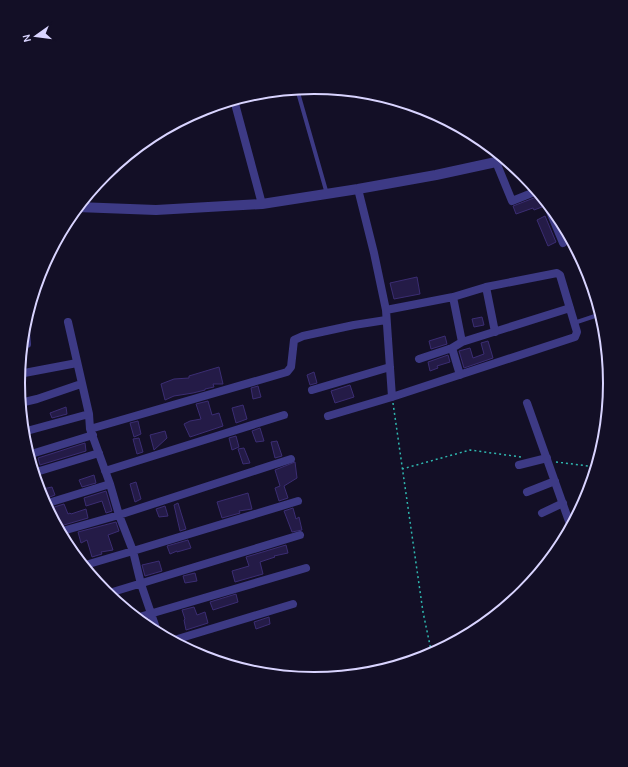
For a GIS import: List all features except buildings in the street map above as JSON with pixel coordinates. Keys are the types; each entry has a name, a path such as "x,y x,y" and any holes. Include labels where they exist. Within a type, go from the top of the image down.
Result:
{"street":[{"path":"235,105 262,204"},
{"path":"85,208 156,210 262,204 436,175 498,160"},
{"path":"501,163 512,200 531,193"},
{"path":"358,189 374,252 386,310 392,397"},
{"path":"556,226 563,243"},
{"path":"328,416 392,397 574,337 577,332 559,273 556,272 486,287 453,297 386,310"},
{"path":"486,287 494,332"},
{"path":"453,297 462,342"},
{"path":"419,359 452,348 462,342 570,308"},
{"path":"34,453 91,432 287,372 291,367 294,340 303,336 386,320"},
{"path":"68,322 89,414 91,432 133,551 141,584 155,626"},
{"path":"452,348 460,375"},
{"path":"26,373 77,363"},
{"path":"312,390 390,367"},
{"path":"26,402 82,384"},
{"path":"527,403 569,519"},
{"path":"29,430 89,414"},
{"path":"105,471 284,415"},
{"path":"39,471 99,453"},
{"path":"65,530 291,459"},
{"path":"519,465 548,459"},
{"path":"527,492 555,481"},
{"path":"51,502 110,484"},
{"path":"89,564 298,500"},
{"path":"542,513 563,503"},
{"path":"114,592 300,535"},
{"path":"143,616 306,568"},
{"path":"178,639 293,604"}],"lane":[{"path":"299,95 327,194"},
{"path":"574,323 595,316"}],"path":[{"path":"392,397 423,612 431,648"},
{"path":"402,469 470,450 525,457"},
{"path":"548,459 591,466"}]}
